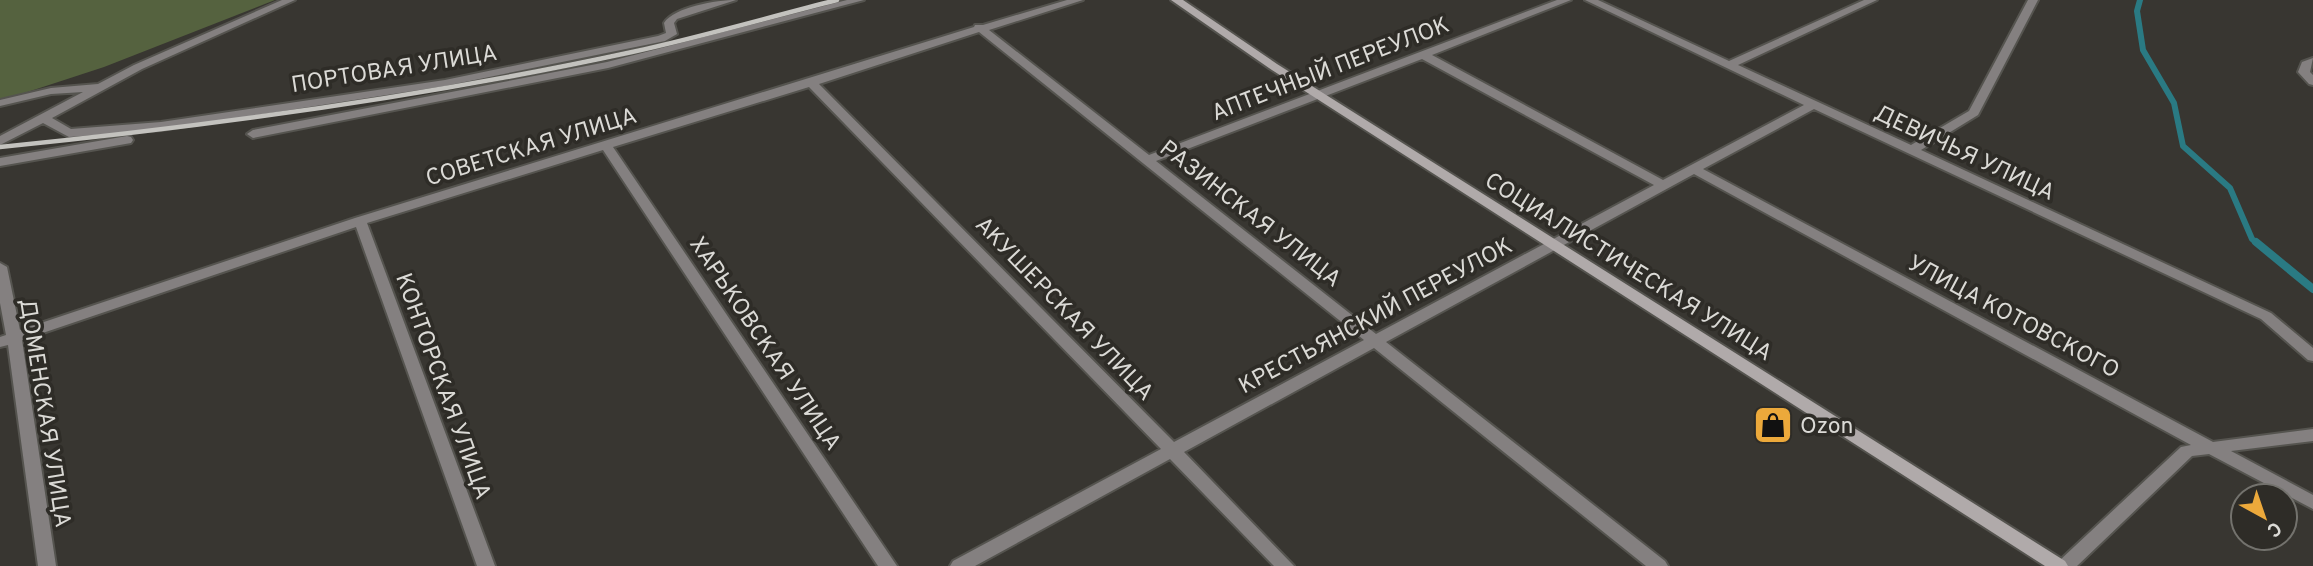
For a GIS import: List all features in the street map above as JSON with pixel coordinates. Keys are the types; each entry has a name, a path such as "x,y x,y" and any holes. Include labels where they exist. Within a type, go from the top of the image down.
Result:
{"street":[{"path":"0,141 172,51 290,0"},
{"name":"ПОРТОВАЯ УЛИЦА","path":"44,118 62,131 100,132 200,120 446,83 661,39 672,34 669,23 673,17 731,0"},
{"name":"ПОРТОВАЯ УЛИЦА","path":"253,134 608,65 859,0"},
{"name":"СОВЕТСКАЯ УЛИЦА","path":"7,339 360,221 813,83 979,27 1078,0"},
{"name":"СОЦИАЛИСТИЧЕСКАЯ УЛИЦА","path":"1176,0 1318,95 2059,566"},
{"name":"АПТЕЧНЫЙ ПЕРЕУЛОК","path":"1147,160 1566,0"},
{"name":"ДЕВИЧЬЯ УЛИЦА","path":"1590,0 2266,316 2313,356"},
{"path":"1729,65 1872,0"},
{"path":"1912,150 1974,113 2033,0"},
{"name":"РАЗИНСКАЯ УЛИЦА","path":"979,27 1659,566"},
{"path":"1424,55 1663,185"},
{"path":"2313,61 2306,64 2304,72 2313,82"},
{"name":"АКУШЕРСКАЯ УЛИЦА","path":"813,83 1285,566"},
{"path":"0,103 51,91 100,87"},
{"name":"КРЕСТЬЯНСКИЙ ПЕРЕУЛОК","path":"959,566 1814,104"},
{"path":"0,162 127,140"},
{"name":"ХАРЬКОВСКАЯ УЛИЦА","path":"606,145 887,566"},
{"name":"УЛИЦА КОТОВСКОГО","path":"1694,169 2313,503"},
{"name":"КОНТОРСКАЯ УЛИЦА","path":"360,221 486,566"},
{"name":"ДОМЕНСКАЯ УЛИЦА","path":"0,267 7,339 47,566"},
{"path":"2065,566 2187,451 2313,435"}],"green space":[{"path":"0,0 275,0 104,67 0,101"}],"waterway":[{"path":"2140,0 2137,11 2143,50 2174,103 2183,146 2230,188 2252,239 2258,244"},
{"path":"2256,242 2313,289"}],"railway":[{"path":"0,147 238,120 475,83 658,46 837,0"}],"place":[{"name":"Ozon","path":"1773,425"}]}
